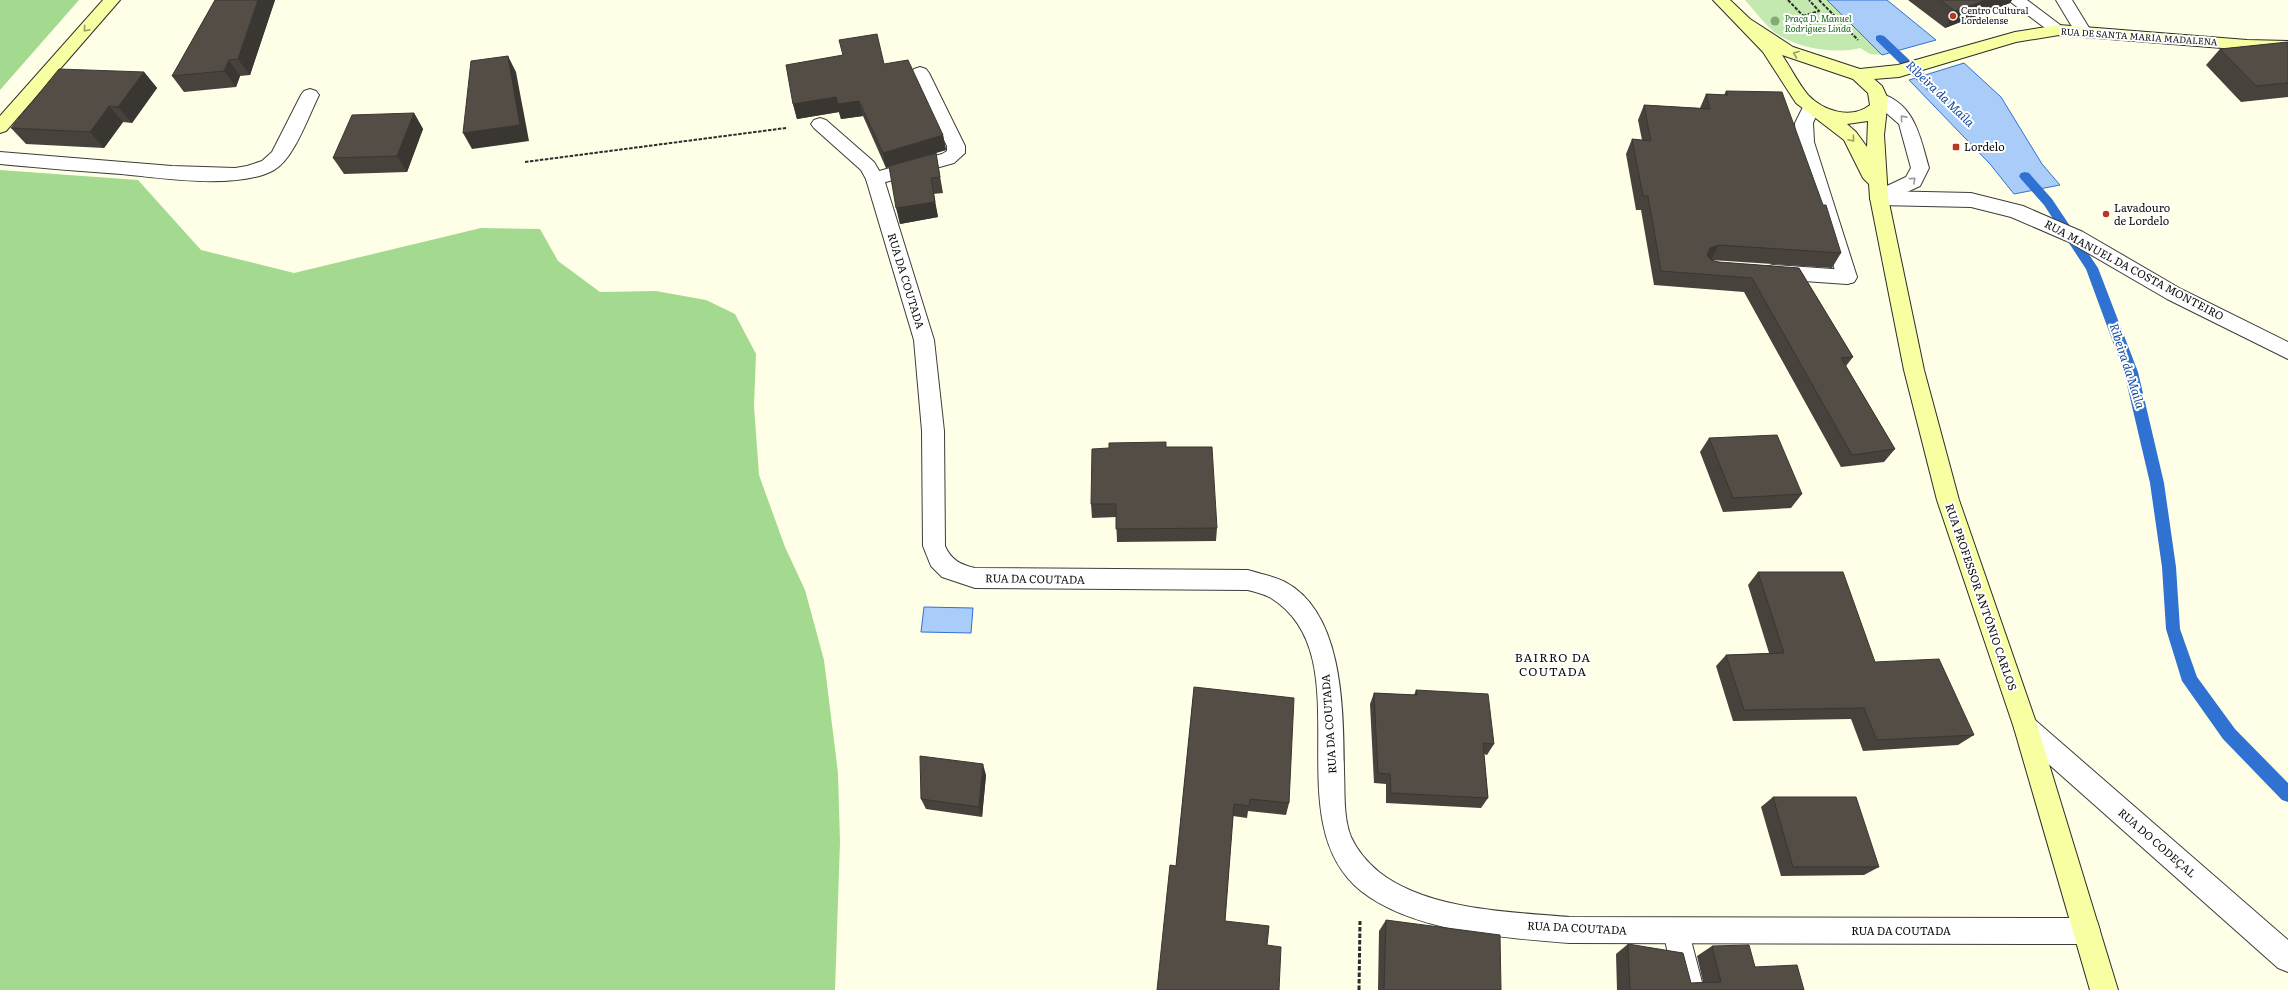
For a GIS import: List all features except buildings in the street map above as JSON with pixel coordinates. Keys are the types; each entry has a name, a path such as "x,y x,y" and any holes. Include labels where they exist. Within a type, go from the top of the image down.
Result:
{"main road":[{"path":"0,127 112,0"},
{"path":"1721,0 1745,23 1772,53 1798,90 1816,110 1843,129 1855,143 1865,160 1880,198"},
{"path":"1745,23 1787,51 1858,75 1899,71"},
{"name":"RUA DE SANTA MARIA MADALENA","path":"1899,71 1982,46 2036,32 2059,30 2247,45 2288,46"},
{"path":"1798,90 1797,82 1801,75 1809,70 1820,67 1833,67"},
{"path":"1816,110 1849,119 1862,118 1872,114 1878,99 1899,71"},
{"path":"1858,75 1878,99 1875,135 1880,198"},
{"name":"RUA PROFESSOR ANTÓNIO CARLOS","path":"1880,198 1914,370 1948,500 2026,728 2104,990"}],"street":[{"path":"2016,0 2059,30"},
{"path":"2064,0 2082,31"},
{"path":"875,179 948,160 956,153 956,146 920,73"},
{"path":"0,158 188,173 249,172 268,165 278,156 287,142 310,95"},
{"path":"1878,99 1900,114 1907,123 1920,168 1913,181 1880,198"},
{"path":"1756,271 1847,277 1805,142 1804,123 1816,110"},
{"name":"RUA DA COUTADA","path":"820,124 860,158 868,166 875,179 924,340 933,431 932,539 939,559 957,574 975,578 1248,580 1268,584 1288,595 1305,612 1317,637 1323,658 1329,699 1334,820 1343,849 1360,871 1372,882 1397,896 1419,905 1457,916 1497,923 1569,930 2087,931"},
{"name":"RUA MANUEL DA COSTA MONTEIRO","path":"1880,198 1971,200 2016,211 2076,237 2174,294 2288,351"},
{"name":"RUA DO CODEÇAL","path":"2026,728 2288,958"},
{"path":"1676,931 1690,990"}],"path":[{"path":"1802,16 1819,11 1809,0"},
{"path":"1819,0 1862,44"},
{"path":"525,162 820,124"},
{"path":"1359,990 1360,871"}],"green space":[{"path":"0,0 79,0 0,90"},
{"name":"Praça D. Manuel Rodrigues Linda","path":"1745,0 1827,0 1882,55 1870,54 1860,48 1851,50 1820,49 1800,45 1790,41 1771,30"},
{"path":"0,170 138,180 201,250 294,273 481,228 540,229 558,261 600,292 656,291 706,300 735,314 756,354 754,406 759,475 785,547 805,590 824,660 838,773 840,842 835,990 0,990"}],"water":[{"path":"1827,0 1887,0 1936,40 1882,55"},
{"path":"1964,63 2001,97 2042,164 2060,185 2014,194 1990,164 1909,80"},
{"path":"924,607 973,608 971,633 921,632"}],"waterway":[{"name":"Ribeira da Maíla","path":"1880,38 1933,89"},
{"name":"Ribeira da Maíla","path":"2025,176 2048,202 2092,268 2131,372 2144,422 2157,483 2169,567 2173,629 2190,681 2229,734 2288,794"}],"place":[{"name":"Centro Cultural Lordelense","path":"1953,16"},
{"name":"Lordelo","path":"1956,147"},
{"name":"Lavadouro de Lordelo","path":"2106,214"}],"district":[{"name":"BAIRRO DA COUTADA","path":"1553,665"}]}
